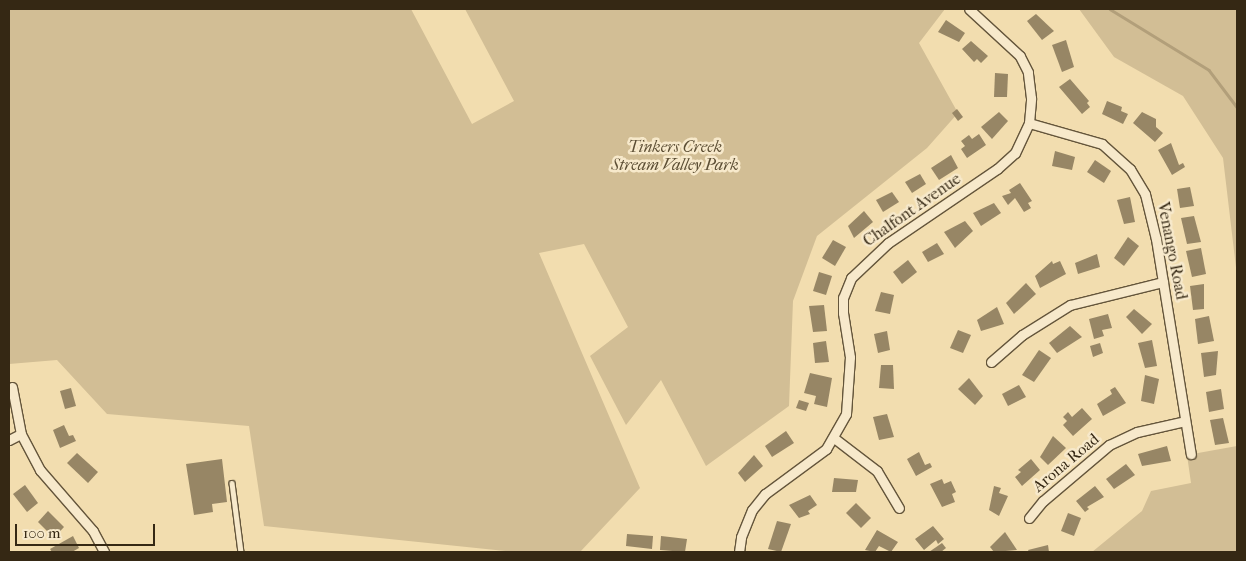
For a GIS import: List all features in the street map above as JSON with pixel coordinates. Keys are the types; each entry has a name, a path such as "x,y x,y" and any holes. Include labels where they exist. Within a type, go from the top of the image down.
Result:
{"street":[{"name":"Chalfont Avenue","path":"740,552 740,537 752,510 765,494 826,449 834,438 850,398 850,357 843,313 843,298 850,278 888,243 997,168 1015,153 1029,123 1031,98 1028,72 1020,56 969,9"},
{"name":"Venango Road","path":"1029,123 1102,144 1130,169 1149,203 1191,454"},
{"path":"991,362 1022,335 1070,305 1163,282"},
{"path":"12,387 21,434 46,478 93,531 104,552"},
{"name":"Arona Road","path":"1029,518 1067,479 1109,445 1137,432 1185,421"},
{"path":"9,440 21,434"},
{"path":"834,438 878,471 899,508"}],"lane":[{"path":"232,483 241,552"}],"green space":[{"name":"Tinkers Creek Stream Valley Park","path":"9,9 411,9 472,124 514,101 465,9 945,9 919,43 958,113 927,148 817,236 793,301 789,406 706,466 661,380 626,425 590,356 628,327 584,244 539,253 640,488 580,552 516,552 264,526 249,426 107,414 57,360 9,364"},
{"path":"1079,9 1237,9 1237,276 1223,158 1183,96 1114,57"},
{"path":"1237,446 1237,552 1092,552 1142,511 1151,491 1191,483 1187,455"}],"building":[{"path":"1036,14 1054,31 1042,40 1027,21"},
{"path":"946,20 965,33 959,42 938,32"},
{"path":"1066,40 1074,67 1062,72 1052,45"},
{"path":"971,41 988,56 981,63 977,59 974,62 962,49"},
{"path":"995,73 1008,74 1007,97 994,97"},
{"path":"1070,79 1089,101 1087,103 1090,107 1082,114 1059,87"},
{"path":"1107,101 1122,107 1121,111 1128,114 1123,124 1102,114"},
{"path":"957,109 963,117 958,121 952,113"},
{"path":"999,112 1008,121 992,139 981,127"},
{"path":"1142,112 1156,119 1156,127 1163,133 1155,142 1133,123"},
{"path":"979,134 986,145 967,158 961,149 965,146 961,141 969,135 972,139"},
{"path":"1171,143 1179,165 1183,163 1185,167 1172,175 1158,150"},
{"path":"1055,151 1075,157 1072,170 1052,166"},
{"path":"951,155 958,168 939,180 931,168"},
{"path":"1095,160 1111,171 1104,183 1087,172"},
{"path":"920,174 926,184 912,193 905,182"},
{"path":"1020,183 1032,201 1028,203 1031,208 1024,212 1015,198 1008,205 1002,196 1011,193 1009,190"},
{"path":"1190,187 1194,206 1180,208 1177,189"},
{"path":"892,192 899,202 883,212 876,200"},
{"path":"1130,197 1135,222 1124,224 1117,200"},
{"path":"994,203 1001,213 981,226 973,213"},
{"path":"864,211 873,222 854,238 848,226"},
{"path":"1194,216 1201,242 1187,244 1181,218"},
{"path":"965,221 973,231 955,248 944,232"},
{"path":"1128,237 1139,246 1124,266 1114,258"},
{"path":"833,240 846,247 835,266 822,258"},
{"path":"937,243 944,254 928,262 922,252"},
{"path":"1201,248 1206,274 1192,277 1186,251"},
{"path":"1097,254 1100,267 1078,274 1075,263"},
{"path":"908,260 917,272 902,284 893,272"},
{"path":"1052,261 1053,264 1060,261 1066,274 1040,288 1035,276"},
{"path":"819,272 832,276 826,295 813,291"},
{"path":"1026,283 1036,294 1014,314 1006,303"},
{"path":"1204,284 1204,309 1193,310 1190,286"},
{"path":"881,292 894,295 890,314 875,311"},
{"path":"824,305 827,331 813,332 809,306"},
{"path":"997,307 1004,324 981,331 977,320"},
{"path":"1134,309 1152,324 1142,334 1126,317"},
{"path":"1108,314 1112,328 1102,330 1104,336 1094,339 1089,319"},
{"path":"1209,316 1214,341 1198,344 1195,319"},
{"path":"1070,326 1082,337 1057,353 1049,343"},
{"path":"958,330 971,335 963,353 950,348"},
{"path":"887,331 890,350 878,353 874,334"},
{"path":"1152,340 1157,366 1145,368 1138,343"},
{"path":"826,341 829,362 815,363 813,343"},
{"path":"1100,343 1103,353 1093,357 1090,346"},
{"path":"1039,350 1051,358 1034,382 1022,375"},
{"path":"1218,351 1216,375 1204,377 1201,353"},
{"path":"881,365 893,365 894,389 879,388"},
{"path":"810,373 832,378 827,407 814,404 816,396 804,393"},
{"path":"1145,375 1159,379 1154,404 1141,401"},
{"path":"969,378 983,396 975,405 958,389"},
{"path":"1019,385 1026,397 1008,406 1002,394"},
{"path":"1115,387 1126,403 1103,416 1097,404 1112,394 1110,390"},
{"path":"71,388 76,406 65,409 60,391"},
{"path":"1221,389 1224,409 1209,412 1206,392"},
{"path":"799,400 809,403 806,411 796,408"},
{"path":"1082,408 1092,419 1073,436 1063,425 1067,421 1063,417 1068,412 1072,417"},
{"path":"887,414 894,437 879,440 873,417"},
{"path":"1223,418 1229,443 1215,445 1210,420"},
{"path":"64,425 69,436 73,435 76,441 60,448 53,430"},
{"path":"786,431 794,443 772,457 765,446"},
{"path":"1053,436 1066,448 1048,465 1040,457"},
{"path":"1167,446 1171,461 1142,466 1138,454"},
{"path":"919,452 925,465 930,463 932,467 916,476 907,459"},
{"path":"77,453 98,472 88,483 67,463"},
{"path":"754,455 763,466 745,482 738,473"},
{"path":"222,459 227,502 212,504 213,512 194,515 186,464"},
{"path":"1031,459 1040,470 1022,486 1015,477 1021,472 1018,470"},
{"path":"1126,464 1135,475 1114,489 1106,479"},
{"path":"834,478 858,480 856,492 832,492"},
{"path":"942,479 944,484 951,481 956,492 952,494 955,502 942,507 930,484"},
{"path":"25,485 38,503 27,512 13,494"},
{"path":"994,486 1001,488 999,493 1008,496 999,516 989,510"},
{"path":"1095,486 1104,497 1087,507 1089,509 1085,512 1076,501"},
{"path":"810,495 817,505 808,511 810,514 799,518 789,505"},
{"path":"856,503 871,518 861,528 846,513"},
{"path":"48,511 64,527 54,538 38,522"},
{"path":"1068,513 1081,518 1074,536 1061,531"},
{"path":"777,521 791,524 781,552 768,549"},
{"path":"933,526 944,539 938,544 936,540 924,550 915,539"},
{"path":"877,530 898,542 891,552 879,546 875,552 865,550"},
{"path":"1005,532 1017,550 994,552 990,547"},
{"path":"627,534 653,536 652,549 626,546"},
{"path":"73,536 79,548 72,552 52,552 50,549"},
{"path":"661,536 687,539 685,552 660,550"},
{"path":"942,543 946,548 941,552 929,552"},
{"path":"1048,545 1049,552 1029,552 1028,550"}],"waterway":[{"path":"1110,9 1209,70 1237,107"}]}
